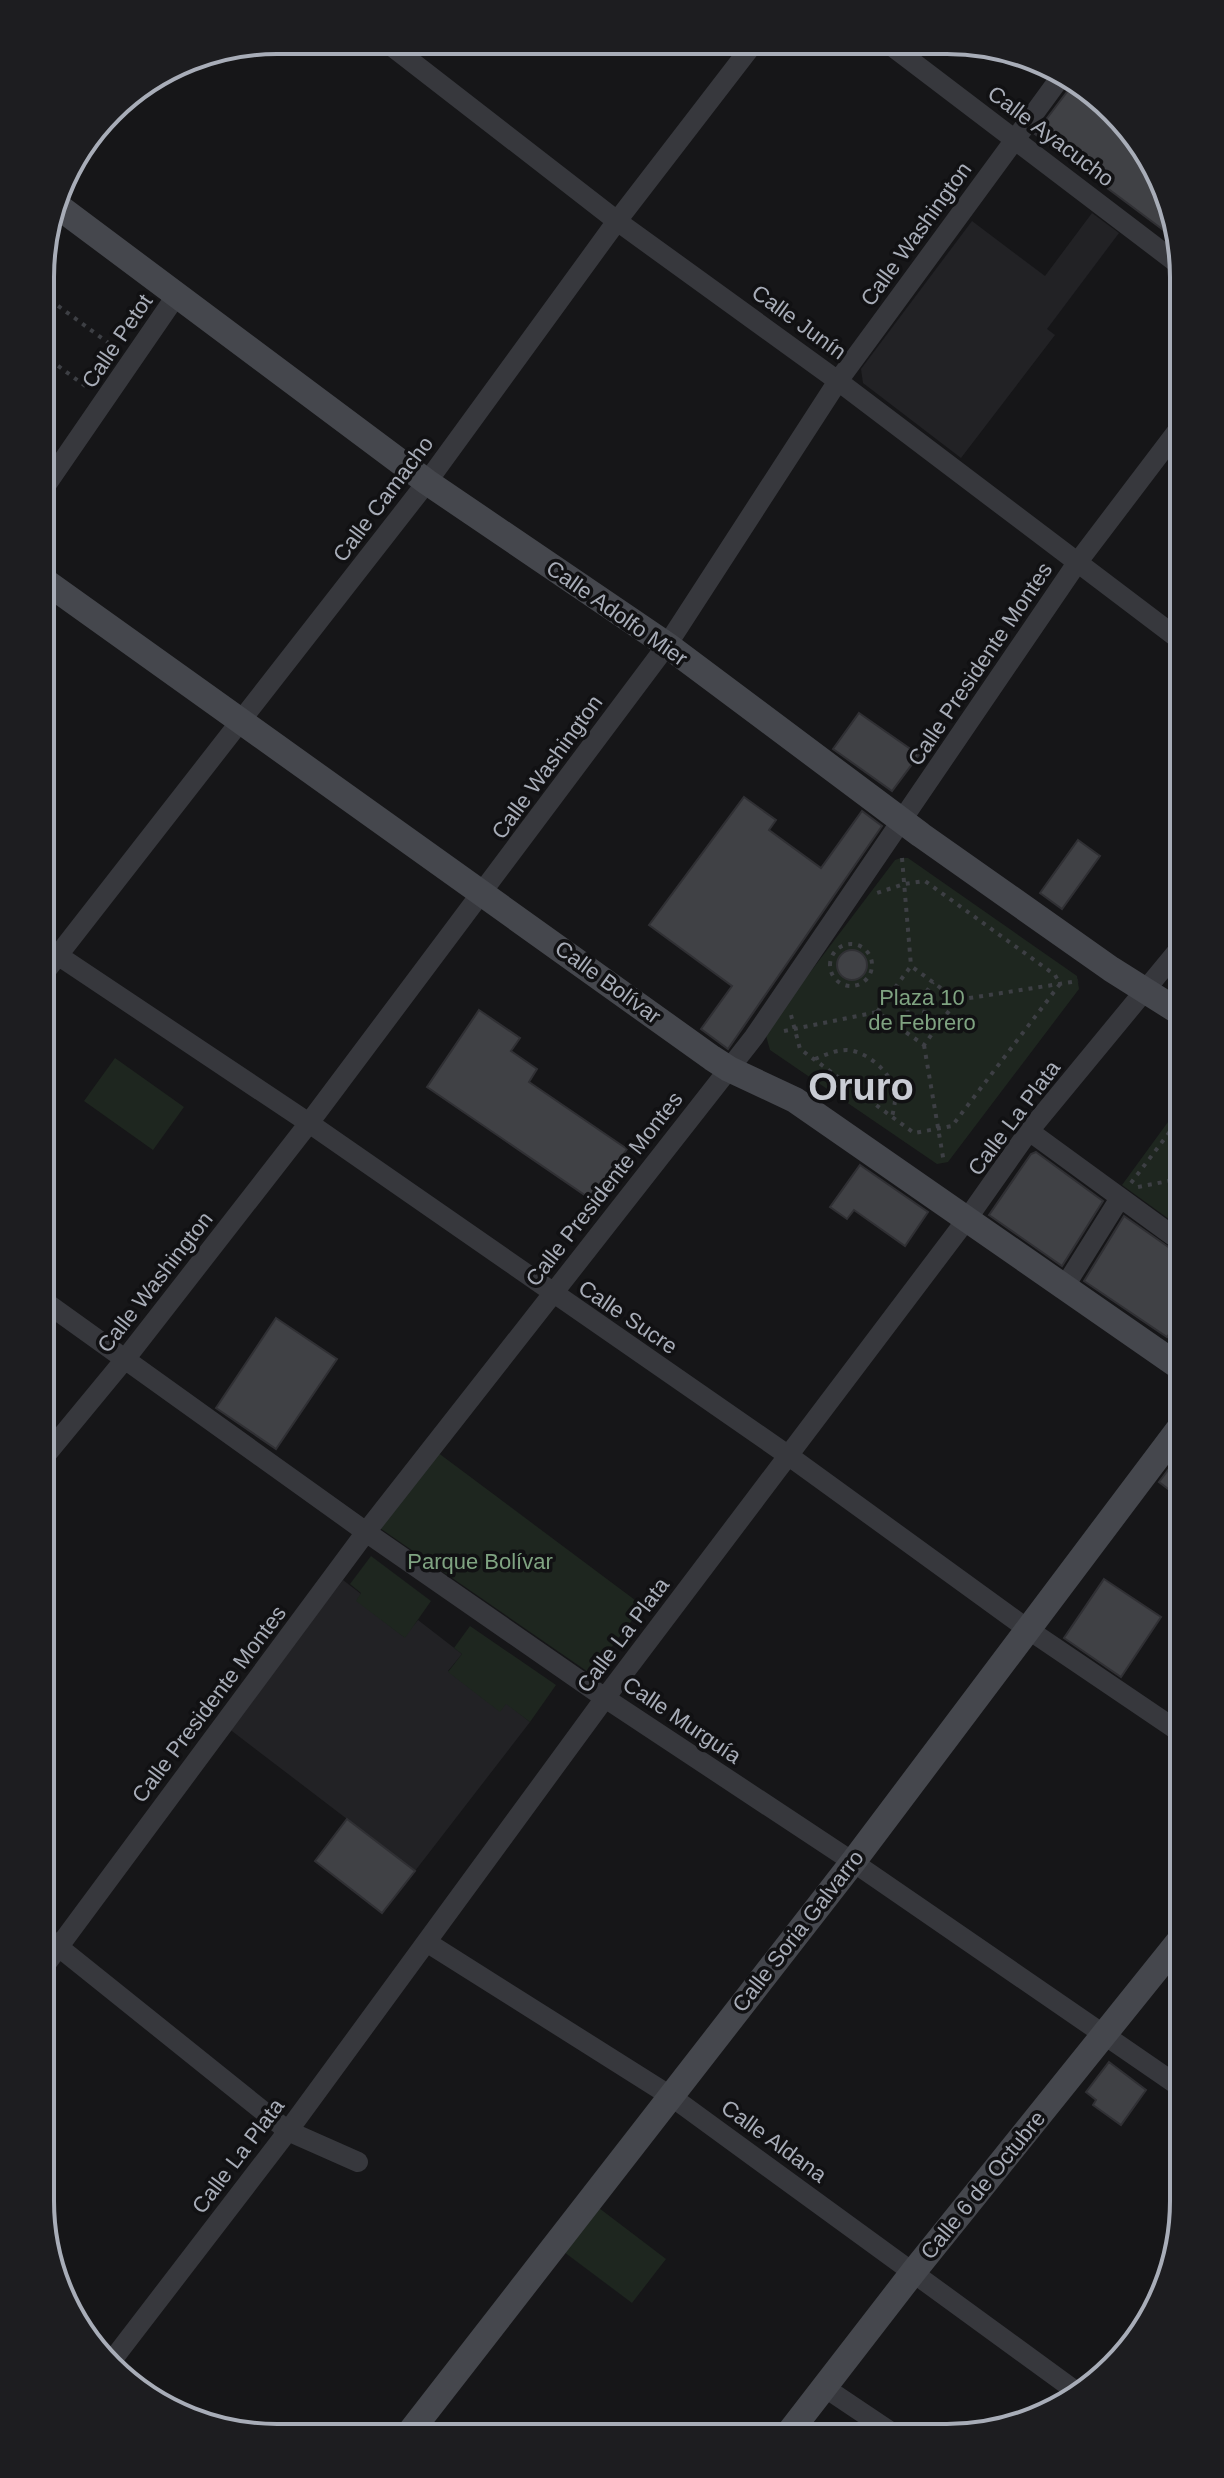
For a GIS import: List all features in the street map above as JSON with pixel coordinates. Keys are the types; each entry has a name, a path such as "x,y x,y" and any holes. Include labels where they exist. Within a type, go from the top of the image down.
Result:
{"main road":[{"name":"Calle Adolfo Mier","path":"65,211 427,482 667,645 903,822 1170,1006"},
{"name":"Calle Bolívar","path":"54,588 729,1069 795,1100 1170,1360"},
{"name":"Calle Soria Galvarro","path":"416,2424 853,1862 1170,1441"},
{"name":"Calle 6 de Octubre","path":"796,2424 914,2271 1170,1953"}],"street":[{"name":"Calle Junín","path":"402,54 617,221 838,381 1170,633"},
{"name":"Calle Camacho","path":"54,944 241,721 427,482 617,221 746,54"},
{"name":"Calle Ayacucho","path":"903,54 1169,257"},
{"name":"Calle Washington","path":"54,1445 309,1123 667,645 838,381 1056,83"},
{"name":"Calle Petot","path":"54,474 176,296"},
{"name":"Calle Presidente Montes","path":"54,1953 366,1532 754,1037 1077,563 1170,440"},
{"name":"Calle Sucre","path":"54,953 309,1123 789,1456 1029,1630 1170,1726"},
{"name":"Calle La Plata","path":"116,2355 288,2131 605,1698 967,1219 1029,1131 1170,961"},
{"path":"1029,1131 1170,1234"},
{"path":"1065,1286 1120,1198"},
{"name":"Calle Murguía","path":"54,1308 366,1532 605,1698 853,1862 1170,2080"},
{"name":"Calle Aldana","path":"428,1943 672,2097 1070,2387"},
{"path":"54,1944 288,2131 358,2162"},
{"path":"824,2387 866,2424"}],"path":[{"path":"54,303 133,360"},
{"path":"54,362 82,382 104,403"},
{"path":"780,1032 877,1012 911,966 902,858"},
{"path":"870,903 878,891 925,881 1055,975 1060,984"},
{"path":"837,950 845,938"},
{"path":"824,966 832,955 842,946 857,944 868,952 872,965 868,978 863,983 850,986 837,981 830,969 832,955"},
{"path":"911,966 957,1000 1078,981"},
{"path":"921,1000 933,982"},
{"path":"790,1010 800,1049 914,1133 952,1126 1060,984"},
{"path":"893,990 909,1001 921,1000"},
{"path":"909,1001 907,1010 919,1017 926,1007 921,1000"},
{"path":"924,1045 957,1000"},
{"path":"877,1012 924,1045 944,1163"},
{"path":"924,1013 940,1024"},
{"path":"900,1029 911,1015"},
{"path":"813,1059 848,1050 876,1063 895,1090 892,1117"},
{"path":"1170,1131 1127,1188 1170,1180"}],"shaded area":[{"path":"1092,213 1119,233 1047,329 1055,335 961,458 863,383 861,369 972,221 1045,276"},
{"path":"343,1580 361,1594 357,1600 404,1637 418,1620 462,1654 448,1671 500,1711 506,1703 530,1722 415,1871 228,1728"}],"green space":[{"name":"Plaza 10 de Febrero","path":"908,858 1077,976 1079,989 948,1162 937,1164 770,1050 765,1032 895,860"},
{"path":"115,1058 184,1107 153,1150 84,1101"},
{"path":"1170,1119 1170,1220 1122,1185"},
{"name":"Parque Bolívar","path":"433,1449 643,1606 591,1674 374,1524"},
{"path":"371,1556 431,1601 405,1638 356,1601 361,1593 350,1584"},
{"path":"470,1626 556,1685 530,1722 506,1704 500,1712 448,1672 462,1654 454,1648"},
{"path":"599,2208 666,2259 632,2303 564,2252"}],"building":[{"path":"1068,90 1094,109 1115,130 1147,178 1165,232 1035,134"},
{"path":"859,713 919,755 892,791 833,749"},
{"path":"744,797 776,820 769,830 821,868 862,811 882,826 728,1049 701,1029 732,986 649,925"},
{"path":"1078,840 1100,856 1062,909 1040,893"},
{"path":"852,950 858,951 866,959 866,971 858,979 852,980 846,979 838,971 837,965 838,959 846,951"},
{"path":"479,1010 520,1038 511,1051 537,1069 529,1082 627,1149 592,1200 427,1087"},
{"path":"1036,1152 1103,1201 1062,1266 989,1215 1031,1154"},
{"path":"860,1165 928,1212 905,1246 854,1210 847,1219 830,1207"},
{"path":"1124,1216 1170,1248 1170,1333 1167,1337 1084,1281"},
{"path":"276,1318 337,1359 276,1449 216,1408"},
{"path":"1170,1467 1170,1490 1159,1482"},
{"path":"1104,1579 1161,1617 1121,1677 1064,1638"},
{"path":"347,1819 415,1871 382,1913 315,1861"},
{"path":"1109,2062 1146,2090 1121,2125 1093,2105 1096,2100 1086,2092"}],"district":[{"name":"Oruro","path":"861,1087"}]}
